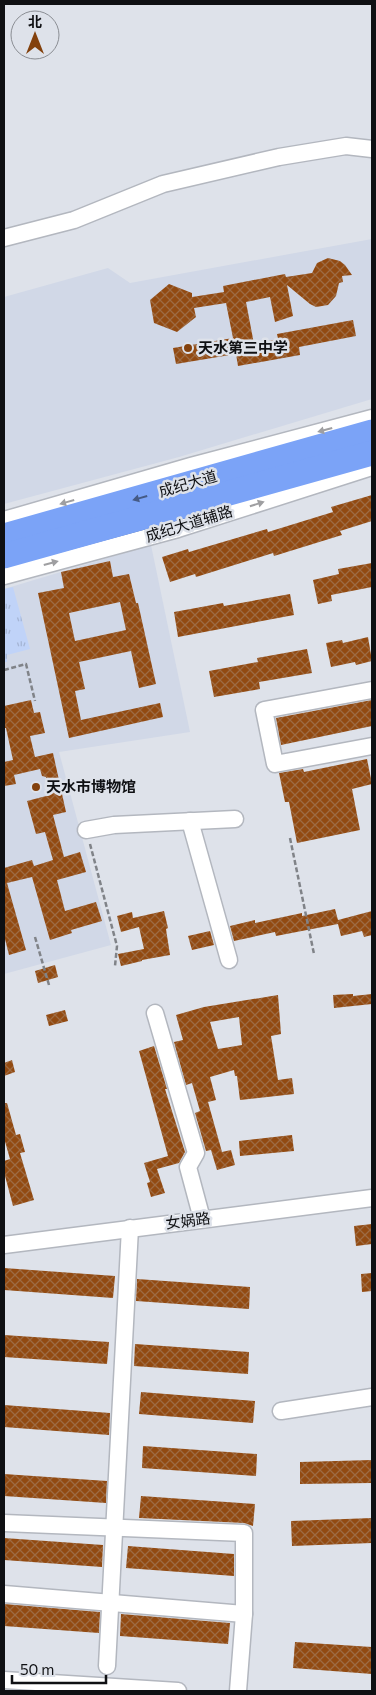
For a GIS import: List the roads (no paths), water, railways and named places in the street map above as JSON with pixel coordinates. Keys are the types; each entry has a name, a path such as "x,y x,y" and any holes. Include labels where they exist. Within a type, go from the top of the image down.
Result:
{"highway":[{"name":"成纪大道","path":"4,536 372,432"},
{"name":"成纪大道","path":"4,556 372,453"}],"street":[{"path":"4,238 74,220 163,184 279,157 346,146 372,149"},
{"path":"4,520 191,466 372,418"},
{"name":"成纪大道辅路","path":"4,576 178,529 372,467"},
{"path":"372,690 264,710 274,764 372,746"},
{"path":"86,830 114,826 235,819"},
{"path":"190,821 229,960"},
{"path":"155,1013 196,1153 188,1167 202,1219"},
{"name":"女娲路","path":"4,1245 372,1198"},
{"path":"107,1666 116,1528 130,1228"},
{"path":"281,1411 372,1397"},
{"path":"4,1523 244,1533 244,1614 238,1691"},
{"path":"4,1594 244,1614"},
{"path":"4,1680 50,1687 178,1691"}],"place":[{"name":"天水第三中学","path":"188,348"},
{"name":"天水市博物馆","path":"36,787"}]}
